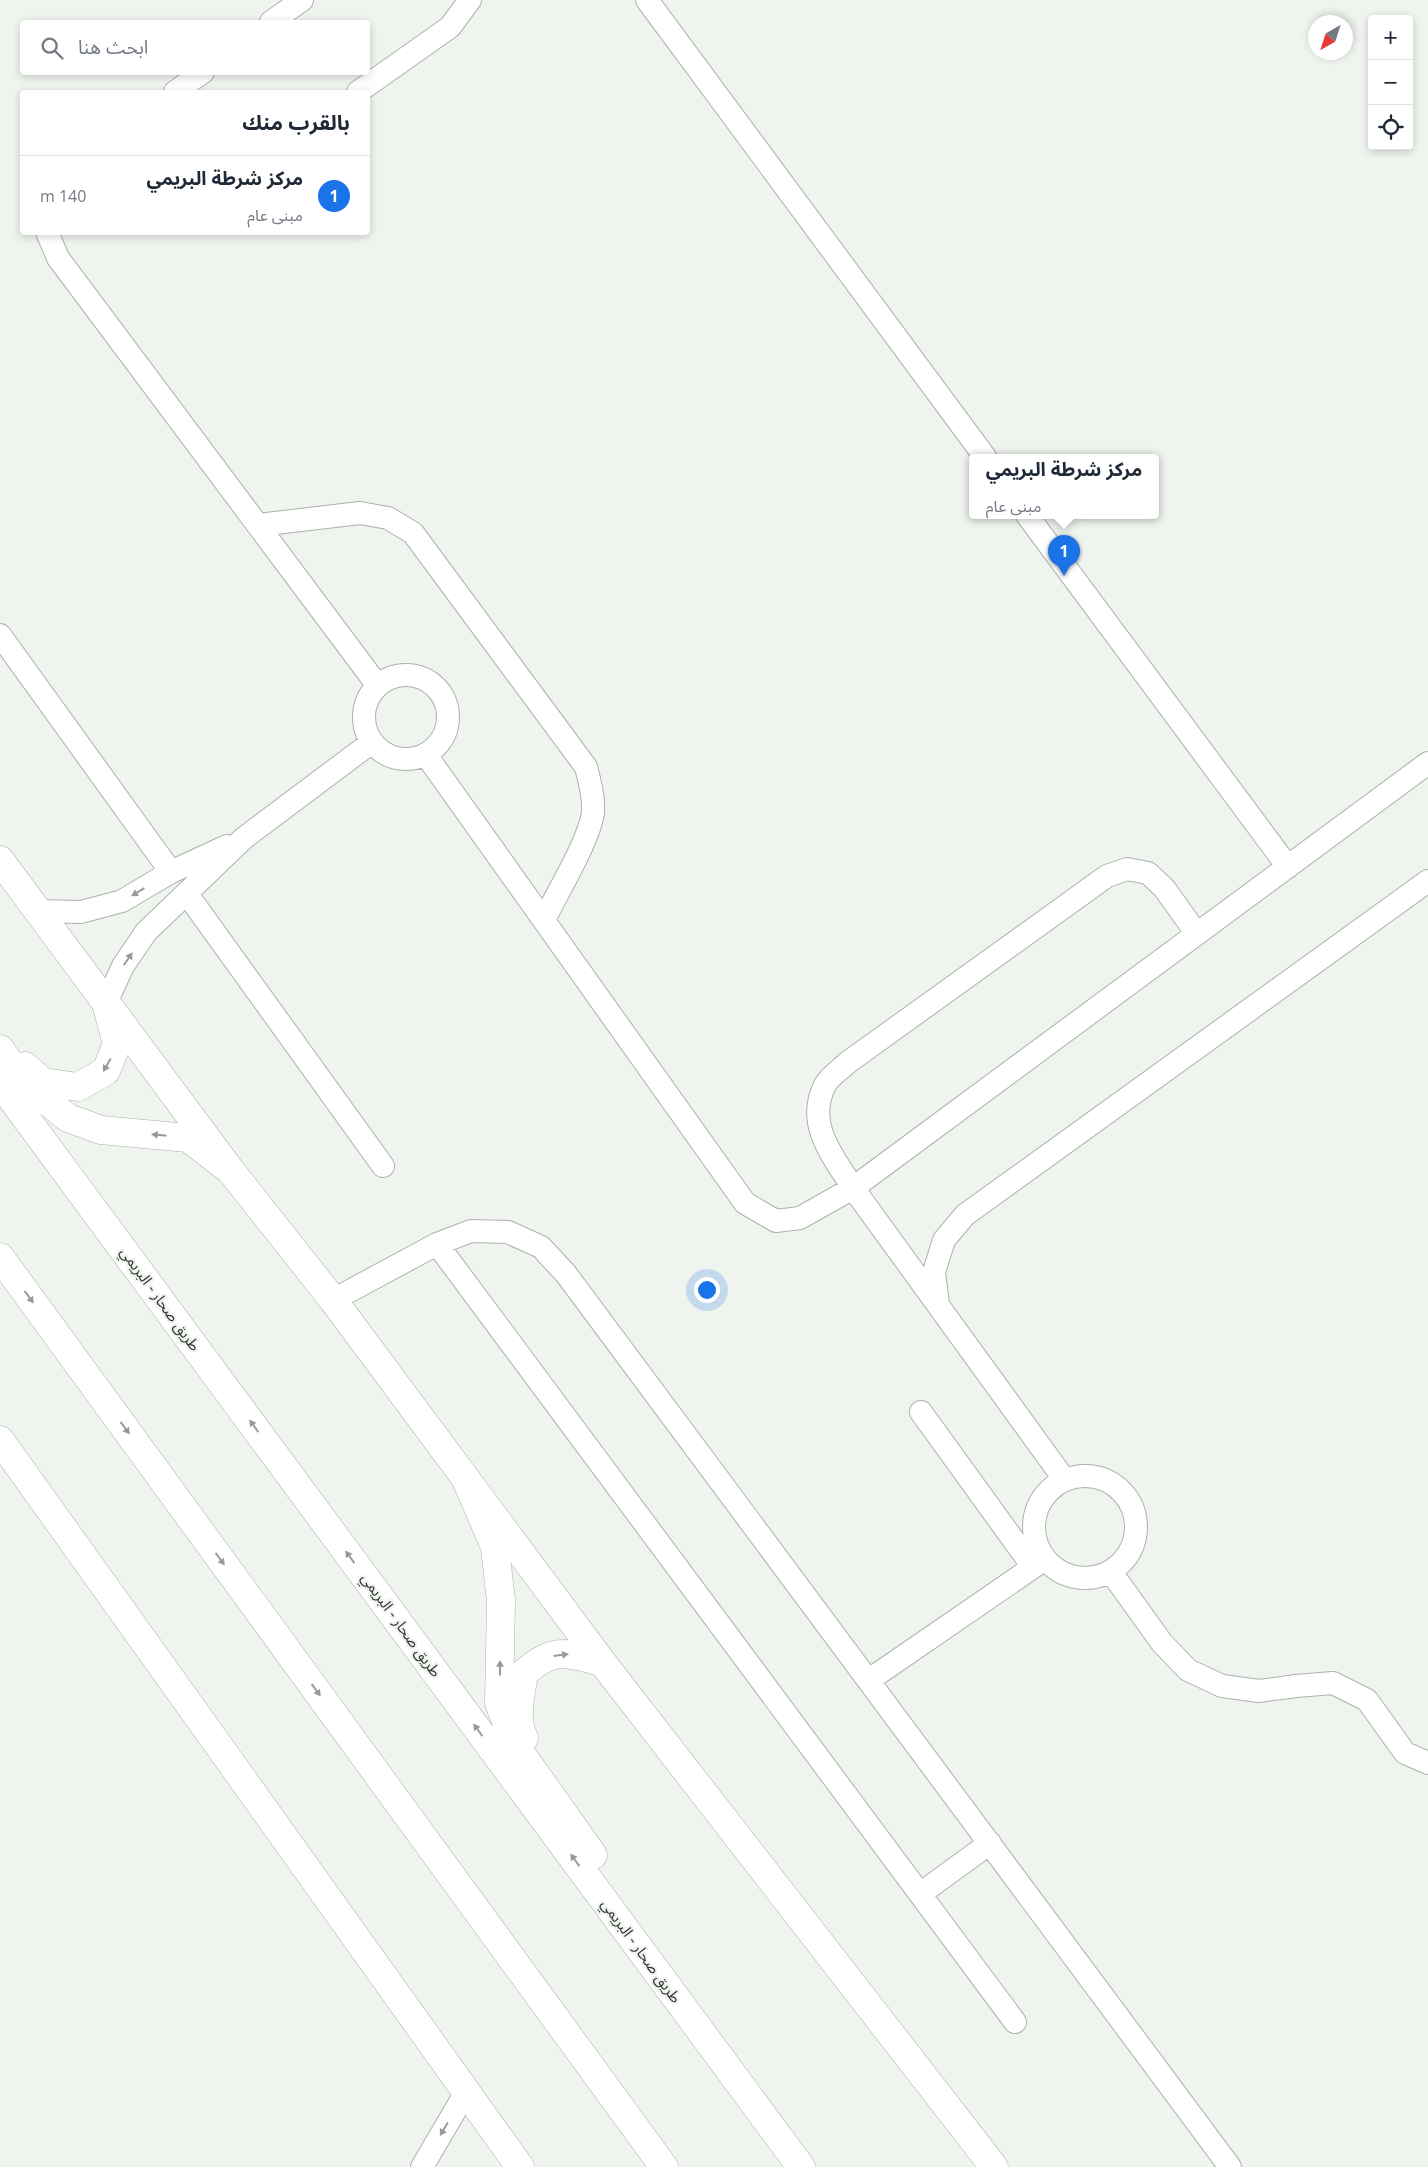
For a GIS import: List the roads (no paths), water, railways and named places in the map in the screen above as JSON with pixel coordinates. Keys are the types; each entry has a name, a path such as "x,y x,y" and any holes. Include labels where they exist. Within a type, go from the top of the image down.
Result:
{"main road":[{"path":"0,860 231,1171 333,1300 602,1662 994,2167"},
{"path":"0,1044 44,1082 78,1088 106,1071 117,1044 106,1003"},
{"path":"0,1049 24,1083 68,1118 102,1130 188,1138 231,1171"},
{"name":"طريق صحار - البريمي","path":"0,1083 803,2167"},
{"path":"0,1257 664,2167"},
{"path":"0,1440 520,2167"},
{"path":"467,1482 495,1547 501,1601 499,1703 515,1745 709,2024 803,2167"},
{"path":"570,1822 519,1729 520,1700 524,1673 541,1658 566,1653 602,1662"}],"lane":[{"path":"274,20 302,0"},
{"path":"361,90 450,27 470,0"},
{"path":"647,0 983,454"},
{"path":"178,90 199,75"},
{"path":"48,235 58,258 378,686"},
{"path":"258,525 360,513 388,518 413,533 586,768 593,791 592,814 586,837 544,920"},
{"path":"1031,519 1288,867"},
{"path":"0,635 171,872"},
{"path":"407,674 423,678 436,687 445,700 449,716 447,731 438,745 426,755 412,760 396,759 383,753 372,742 365,728 364,712 368,698 378,686 391,677 407,674"},
{"path":"106,1003 123,966 146,932 244,838 372,742"},
{"path":"426,755 745,1203 776,1221 800,1218 853,1188 1428,763"},
{"path":"37,911 81,912 122,901 171,872 244,838"},
{"path":"1064,1479 853,1188 825,1143 817,1113 825,1084 847,1063 1107,876 1127,869 1148,873 1164,888 1197,934"},
{"path":"938,1305 934,1272 944,1240 965,1215 1428,881"},
{"path":"187,894 383,1166"},
{"path":"333,1300 437,1244 471,1231 508,1232 541,1247 566,1274 1230,2167"},
{"path":"437,1244 1015,2022"},
{"path":"921,1412 1039,1563 1076,1577 1094,1578 1111,1572 1126,1559 1135,1541 1137,1522 1131,1503 1119,1488 1102,1478 1083,1475 1064,1479 1048,1490 1037,1505 1033,1524 1039,1563"},
{"path":"869,1680 1039,1563"},
{"path":"1111,1572 1162,1643 1188,1670 1222,1686 1259,1692 1296,1686 1333,1684 1367,1700 1405,1753 1428,1764"},
{"path":"920,1894 990,1843"},
{"path":"422,2167 466,2092"}],"place":[{"name":"مركز شرطة البريمي","path":"1064,576"}]}
